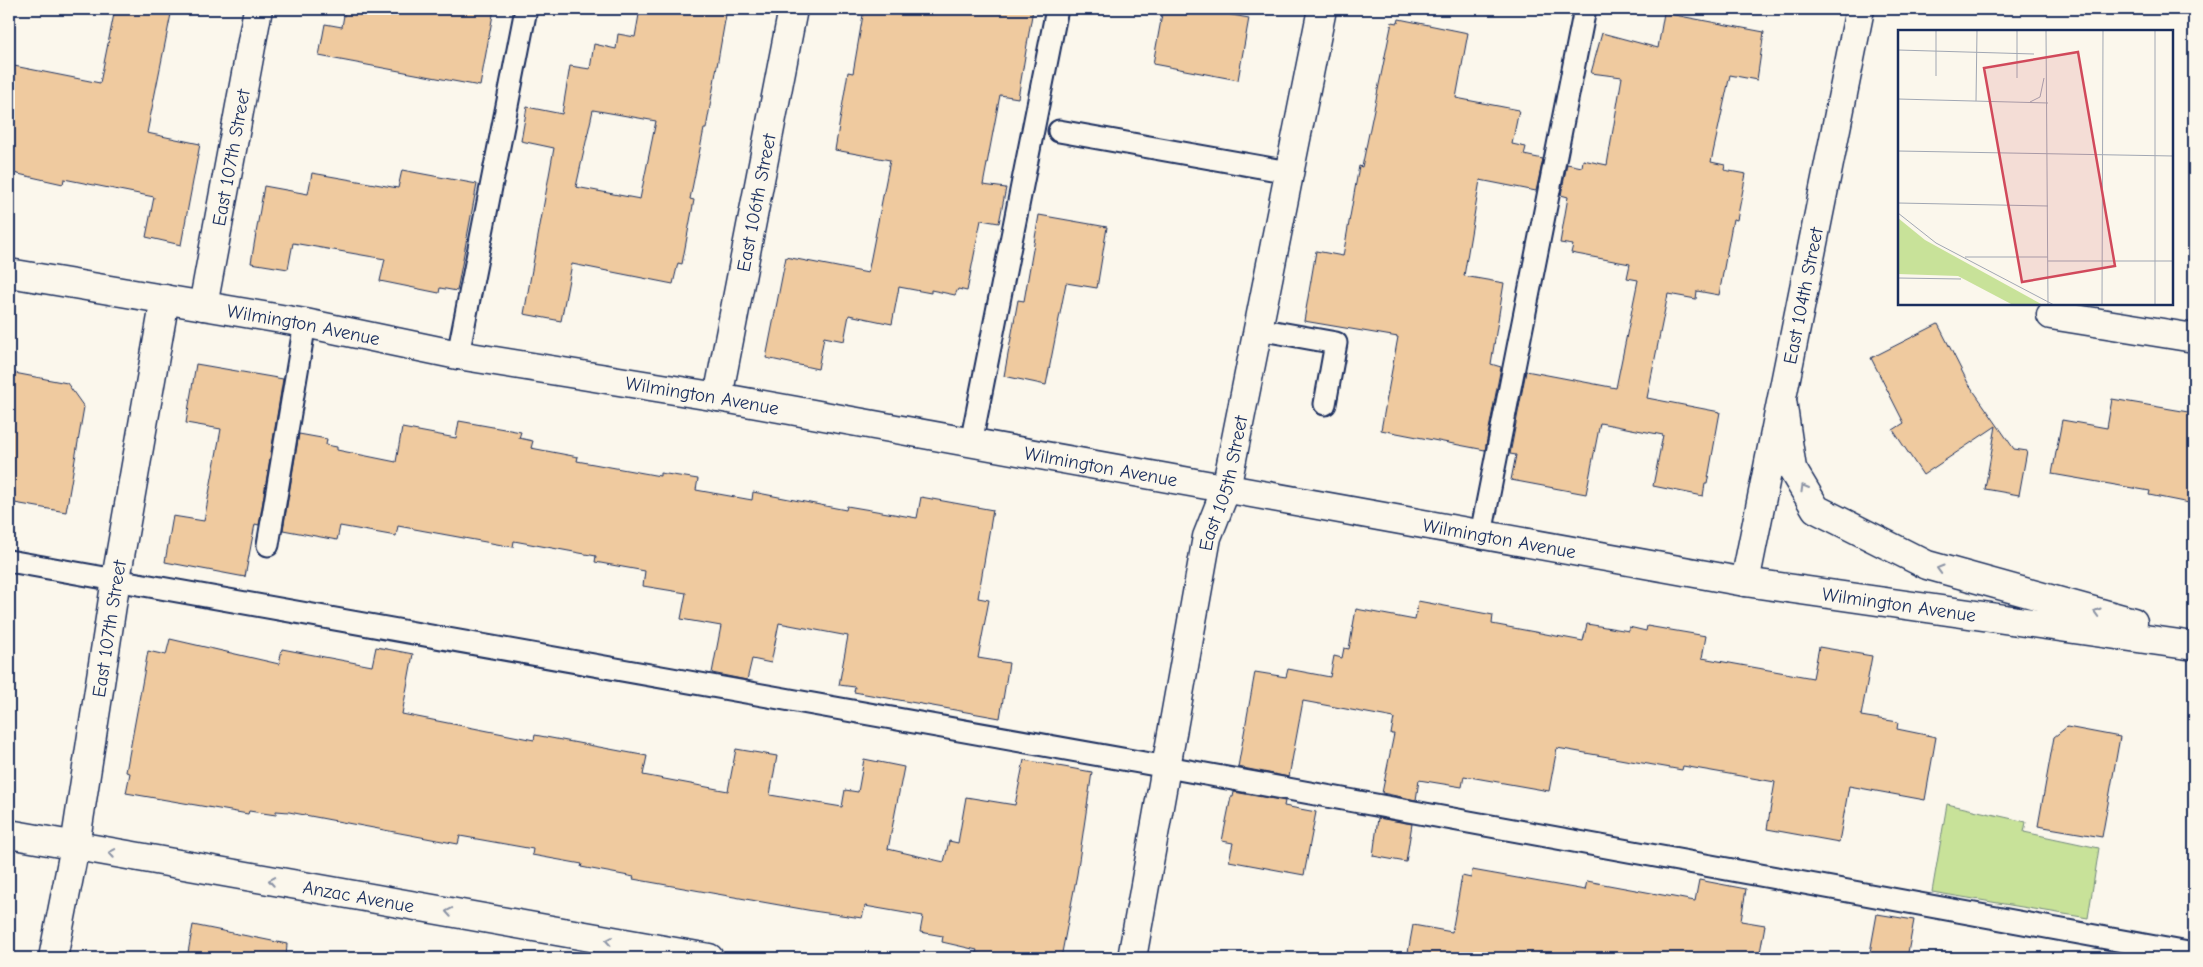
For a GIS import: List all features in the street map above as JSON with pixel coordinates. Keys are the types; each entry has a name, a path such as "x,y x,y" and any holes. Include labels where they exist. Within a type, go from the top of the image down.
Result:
{"street":[{"name":"East 107th Street","path":"203,306 258,9"},
{"name":"East 106th Street","path":"718,398 793,9"},
{"name":"East 105th Street","path":"1132,958 1207,537 1226,489 1322,9"},
{"name":"East 104th Street","path":"1745,582 1860,9"},
{"name":"Wilmington Avenue","path":"9,273 305,323 458,355 718,398 1745,582 2194,646"},
{"name":"East 107th Street","path":"53,958 75,846 116,579 165,299"},
{"path":"2051,315 2194,338"},
{"path":"1782,400 1792,469 1816,509 1927,565 2194,639"},
{"name":"Anzac Avenue","path":"9,834 709,958"}],"lane":[{"path":"458,355 526,9"},
{"path":"971,443 1057,9"},
{"path":"1481,534 1585,9"},
{"path":"1059,131 1289,172"},
{"path":"268,545 305,323"},
{"path":"1258,329 1336,343 1325,404"},
{"path":"9,561 1167,767 2194,954"}],"green space":[{"path":"1947,804 2026,822 2024,832 2099,848 2088,918 1932,892"}],"building":[{"path":"115,9 172,9 147,133 200,144 181,245 146,237 154,197 64,179 63,184 9,172 9,65 100,83"},
{"path":"345,9 494,9 480,86 319,56 325,24 342,27"},
{"path":"640,9 727,9 706,129 704,129 690,199 694,200 682,264 678,263 673,284 572,264 561,321 524,314 554,148 521,141 527,107 562,114 570,66 590,69 594,44 616,49 618,34 635,37","holes":["593,110 656,121 640,199 576,187"]},
{"path":"864,9 1033,9 1018,98 1000,95 983,185 1006,188 999,223 981,220 967,291 958,289 955,295 931,290 931,293 899,287 892,324 849,315 844,341 824,337 818,369 766,358 786,257 868,273 890,160 835,150 848,72 853,73"},
{"path":"1163,9 1198,9 1249,18 1238,80 1153,64"},
{"path":"1664,13 1764,32 1757,80 1730,75 1711,162 1725,165 1724,170 1746,174 1737,220 1733,219 1719,295 1697,291 1696,299 1668,294 1647,398 1720,412 1707,484 1705,484 1703,496 1653,486 1663,435 1600,423 1586,494 1511,480 1516,455 1510,454 1526,371 1616,388 1638,280 1627,278 1630,264 1571,253 1573,245 1560,243 1568,197 1561,195 1567,164 1582,167 1583,160 1607,165 1622,77 1591,73 1602,33 1658,48"},
{"path":"1399,19 1468,33 1456,98 1519,110 1512,144 1526,147 1524,155 1543,159 1536,191 1480,180 1464,276 1504,283 1491,364 1501,367 1485,450 1381,430 1398,337 1304,321 1316,251 1343,256 1359,166 1362,167 1392,22 1398,23"},
{"path":"402,170 477,184 457,291 440,288 439,293 380,281 385,259 293,243 288,269 251,263 264,186 308,194 312,173 398,188"},
{"path":"1039,215 1107,227 1097,288 1066,283 1046,385 1004,376 1018,300 1024,301"},
{"path":"1938,324 1968,383 2014,449 2027,451 2019,495 1985,489 1996,426 1923,475 1893,430 1904,423 1871,358"},
{"path":"196,364 283,379 259,525 255,524 245,577 165,562 173,516 204,521 221,429 186,423"},
{"path":"9,372 67,383 84,407 66,512 9,502"},
{"path":"2112,399 2194,413 2194,504 2149,495 2150,491 2052,474 2062,420 2107,428"},
{"path":"459,421 521,432 519,438 533,441 531,448 578,457 577,461 660,476 660,473 698,479 696,490 752,500 753,492 846,510 847,506 917,518 921,497 993,510 978,598 989,600 978,658 1009,663 1000,718 854,692 855,687 839,685 848,636 779,623 771,663 752,659 747,680 712,673 721,626 681,619 686,593 643,586 645,571 595,562 596,556 514,541 513,547 398,526 396,536 340,526 337,540 283,530 299,434 327,439 326,445 337,447 337,450 396,462 402,428 456,438"},
{"path":"1418,601 1493,615 1492,624 1583,641 1587,624 1629,631 1629,627 1646,631 1647,626 1706,636 1702,658 1813,678 1819,647 1872,656 1861,716 1898,722 1897,729 1936,737 1925,800 1849,786 1839,842 1767,829 1775,782 1683,766 1682,770 1557,748 1549,791 1464,776 1462,787 1419,780 1416,800 1382,793 1394,734 1391,734 1394,718 1303,701 1289,777 1238,767 1255,672 1286,677 1288,669 1330,677 1334,656 1342,658 1344,648 1349,649 1356,609 1415,620"},
{"path":"170,639 279,664 282,649 372,666 376,647 413,654 402,714 534,740 535,735 647,756 643,775 728,791 736,749 777,756 770,795 842,807 845,790 858,792 864,759 904,767 888,849 944,862 949,841 958,843 966,797 1015,805 1024,760 1092,772 1077,874 1061,958 982,958 982,954 976,953 977,950 942,942 943,936 920,932 923,916 865,906 862,918 813,911 633,879 634,877 581,867 582,864 532,855 533,849 460,836 458,844 289,812 276,811 276,815 249,811 248,814 126,793 130,773 126,772 148,651 166,655"},
{"path":"2067,727 2120,737 2102,837 2038,826 2054,737"},
{"path":"1234,792 1285,801 1284,806 1316,812 1304,875 1229,861 1233,843 1222,841 1231,797 1233,797"},
{"path":"1378,818 1412,824 1406,862 1373,856"},
{"path":"1472,870 1585,890 1587,881 1695,901 1699,880 1746,889 1741,921 1765,925 1759,958 1407,958 1413,925 1452,932 1462,876 1471,878"},
{"path":"1877,914 1914,920 1907,958 1869,958"},
{"path":"193,925 287,944 286,958 187,958"}]}
